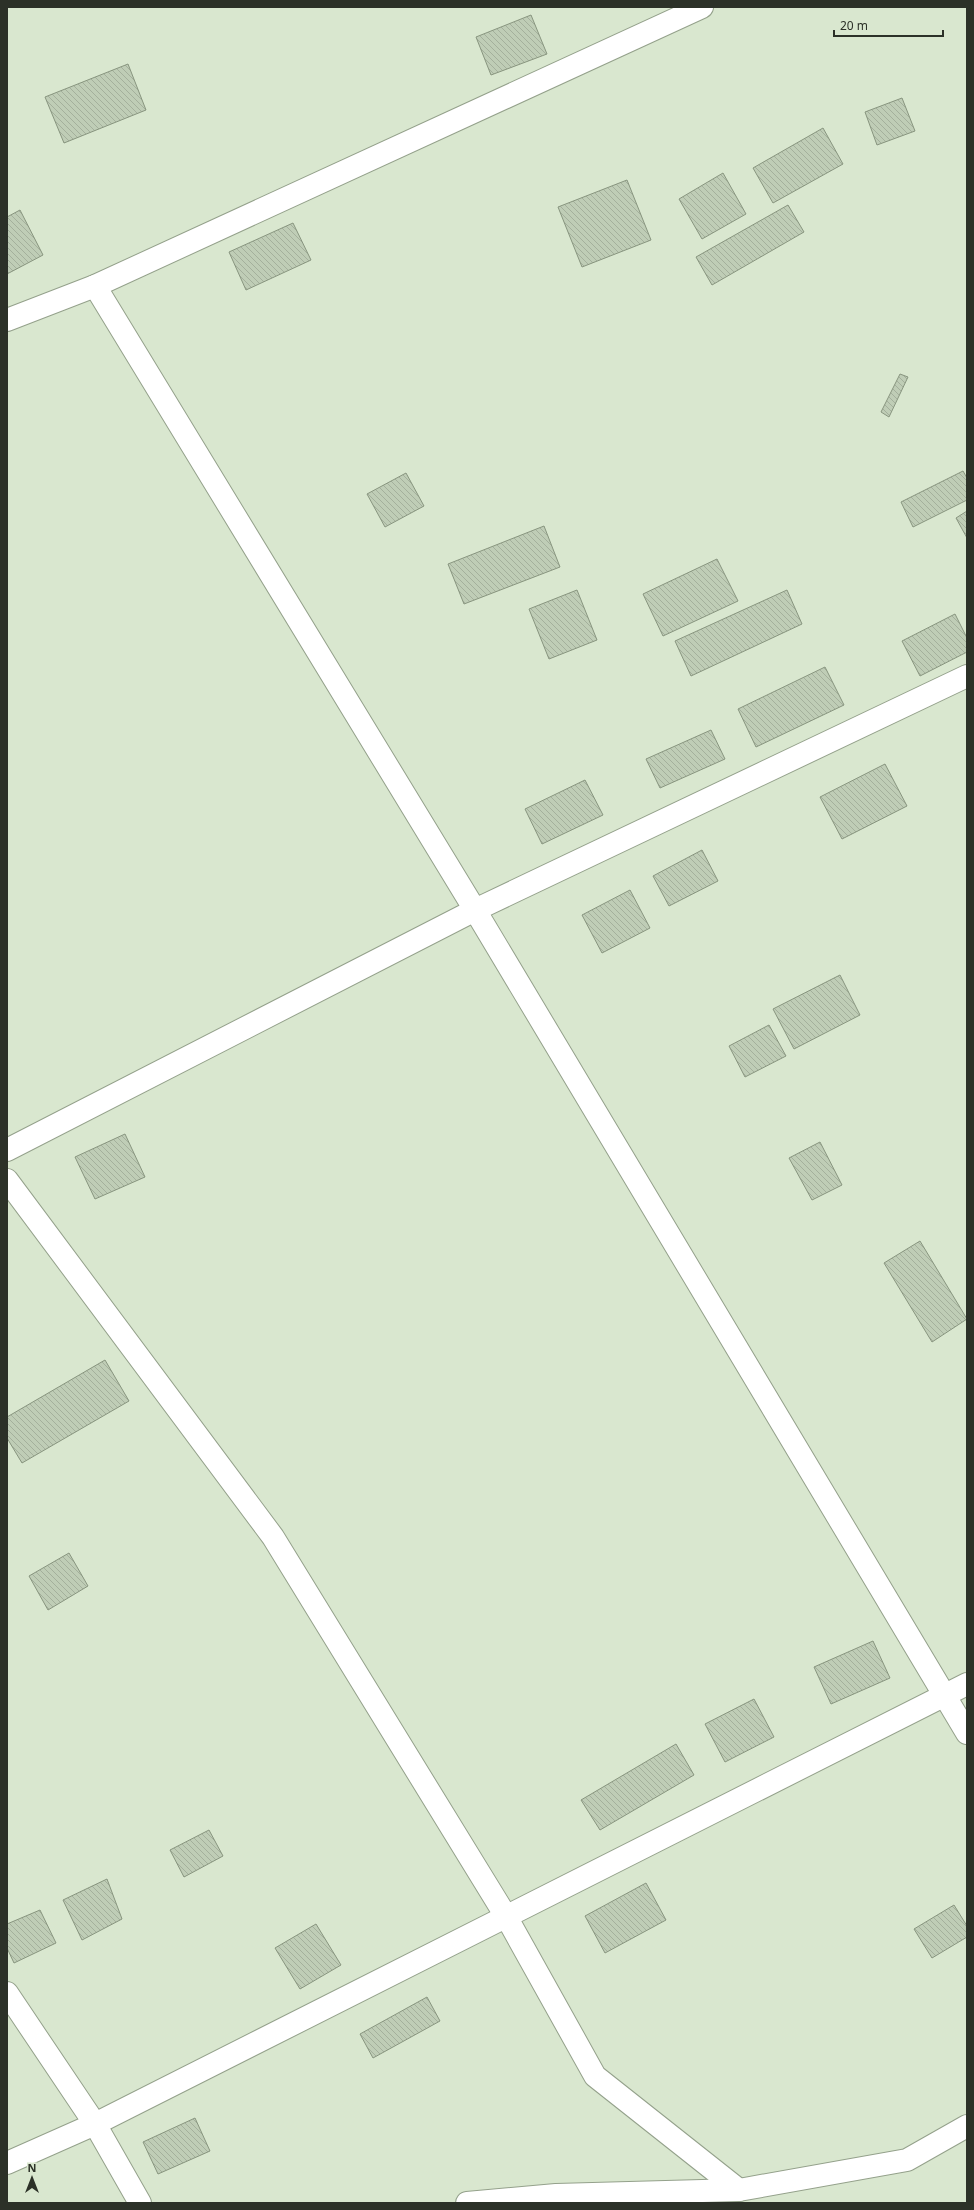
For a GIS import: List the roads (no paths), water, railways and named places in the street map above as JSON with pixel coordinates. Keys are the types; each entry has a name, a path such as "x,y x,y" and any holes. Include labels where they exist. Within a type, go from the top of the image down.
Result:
{"street":[{"path":"7,320 95,286 702,7"},
{"path":"95,286 475,910 967,1733"},
{"path":"7,1150 475,910 967,676"},
{"path":"7,1180 273,1537 507,1918 595,2076 739,2190"},
{"path":"7,2163 95,2124 507,1918 967,1684"},
{"path":"7,1993 95,2124 140,2203"},
{"path":"467,2203 556,2195 739,2190 908,2160 967,2126"}]}
